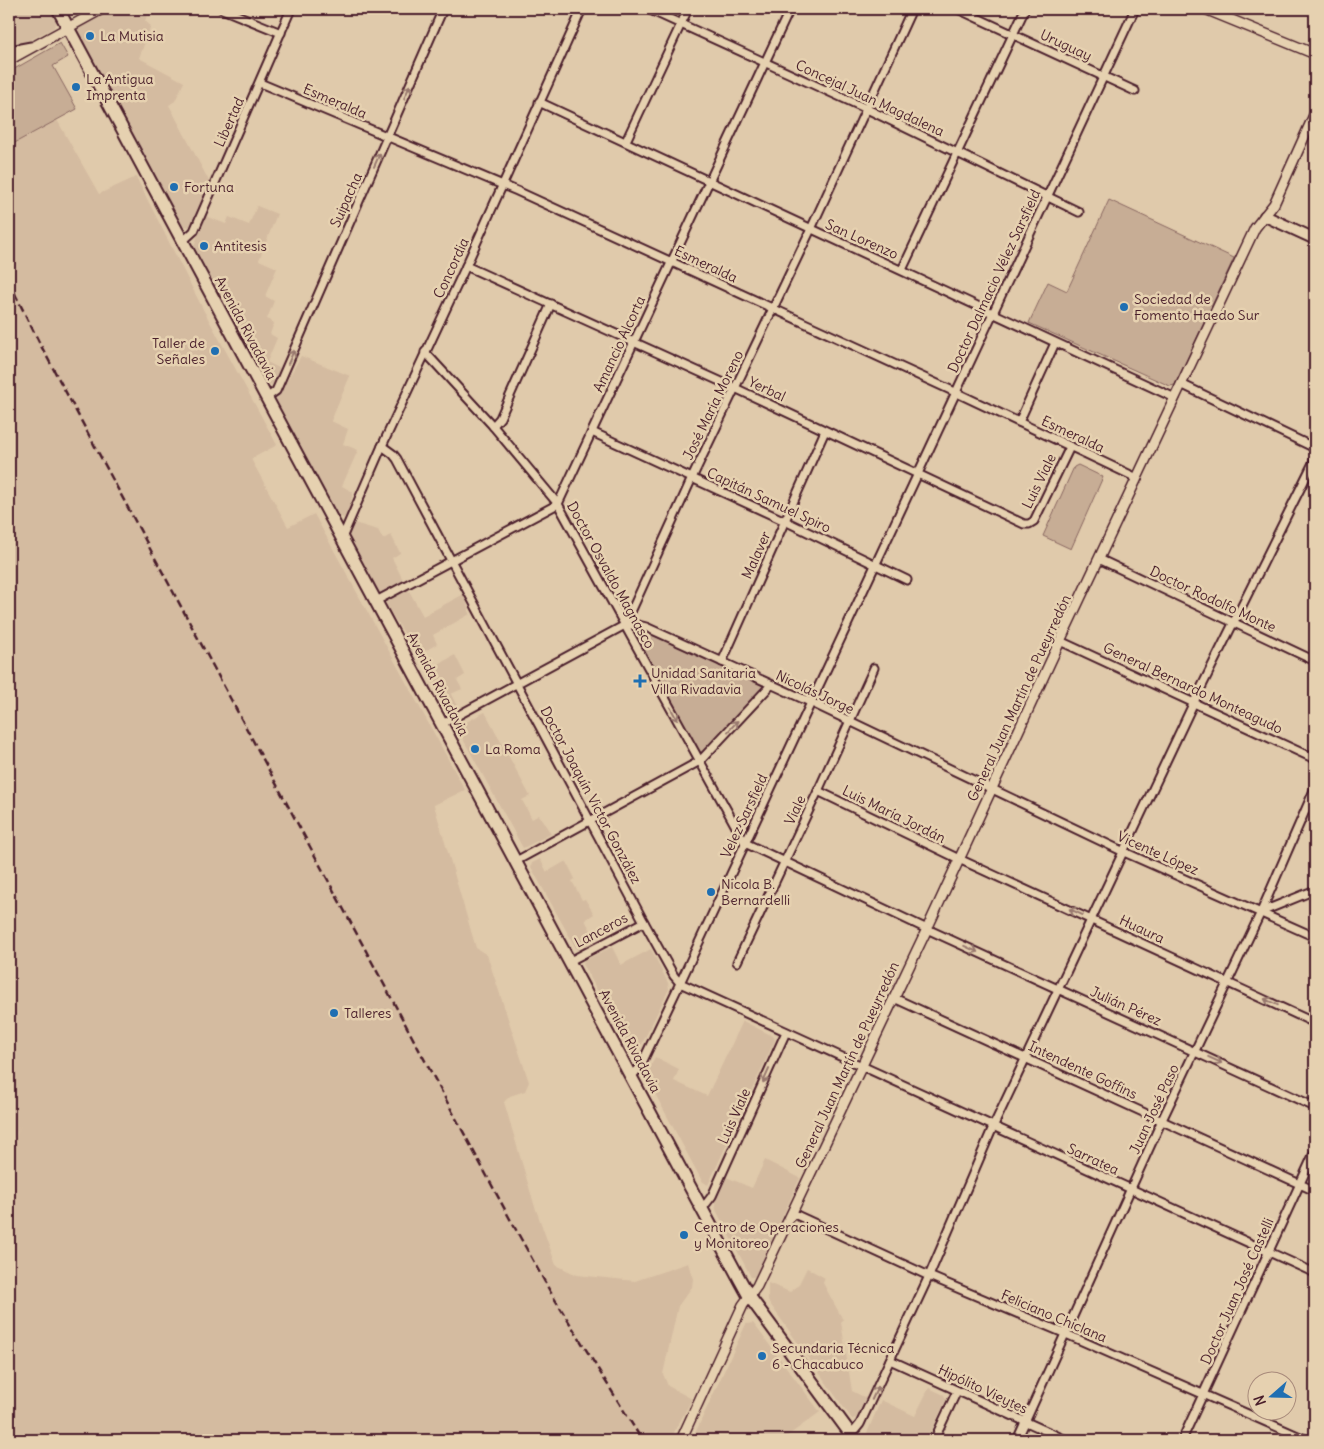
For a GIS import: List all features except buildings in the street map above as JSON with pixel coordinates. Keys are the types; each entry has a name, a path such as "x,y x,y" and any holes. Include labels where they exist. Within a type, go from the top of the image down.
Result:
{"main road":[{"name":"Avenida Rivadavia","path":"58,9 750,1296 853,1437"},
{"path":"1265,216 1315,239"}],"street":[{"path":"11,56 36,45 102,9"},
{"path":"222,9 281,33"},
{"name":"Libertad","path":"184,241 194,231 291,9"},
{"name":"Suipacha","path":"266,398 276,391 443,9"},
{"name":"Concordia","path":"342,538 382,446 582,9"},
{"name":"Concejal Juan Magdalena","path":"648,9 867,110 1079,212"},
{"path":"626,141 688,9"},
{"name":"Amancio Alcorta","path":"558,504 790,9"},
{"name":"José María Moreno","path":"625,625 692,478 867,110 912,9"},
{"name":"Uruguay","path":"958,9 1135,91"},
{"path":"902,270 1026,9"},
{"name":"Doctor Dalmacio Vélez Sarsfield","path":"875,564 1135,9"},
{"path":"1206,9 1315,54"},
{"name":"Esmeralda","path":"260,83 503,185 955,392 1137,478"},
{"name":"San Lorenzo","path":"539,102 1175,398"},
{"name":"General Juan Martín de Pueyrredón","path":"681,1440 743,1305 757,1286 927,929 1060,641 1255,228 1274,204 1315,113"},
{"name":"Yerbal","path":"466,266 735,388 1024,524 1029,524"},
{"path":"493,426 500,418 551,304"},
{"path":"1019,422 1055,343"},
{"name":"Doctor Osvaldo Magnasco","path":"425,352 493,426 558,504 745,843"},
{"path":"1181,384 1315,448"},
{"name":"Malaver","path":"722,662 826,431"},
{"name":"Capitán Samuel Spiro","path":"592,432 785,521 907,580"},
{"name":"Doctor Joaquín Victor González","path":"382,446 397,459 644,922 674,976 680,983"},
{"name":"Luis Viale","path":"1029,524 1034,522 1070,447"},
{"path":"853,1437 929,1276 1026,1057 1194,702 1315,459"},
{"path":"376,601 558,504"},
{"name":"Doctor Rodolfo Monte","path":"1099,559 1315,661"},
{"name":"Velez Sarsfield","path":"632,1076 640,1067 680,983 875,564"},
{"path":"442,724 625,625"},
{"name":"Nicolás Jorge","path":"625,625 646,627 810,702 992,790"},
{"name":"General Bernardo Monteagudo","path":"1060,641 1315,759"},
{"name":"Viale","path":"737,962 874,668"},
{"path":"516,861 700,761 771,685"},
{"name":"Juan José Paso","path":"1017,1440 1162,1120 1261,912 1315,788"},
{"name":"Vicente López","path":"992,790 1315,938"},
{"name":"Luis María Jordán","path":"818,791 959,859"},
{"path":"745,843 927,929"},
{"name":"Huaura","path":"959,859 1315,1022"},
{"path":"1261,912 1315,890"},
{"name":"Lanceros","path":"570,961 644,922"},
{"name":"Julián Pérez","path":"927,929 1315,1107"},
{"path":"680,983 861,1067"},
{"name":"Intendente Goffins","path":"894,998 1315,1191"},
{"name":"Luis Viale","path":"702,1209 712,1196 786,1032"},
{"name":"Sarratea","path":"861,1067 1315,1273"},
{"name":"Doctor Juan José Castelli","path":"1182,1440 1315,1151"},
{"name":"Feliciano Chiclana","path":"792,1213 929,1276 1307,1440"},
{"name":"Hipólito Vieytes","path":"890,1360 1066,1440"},
{"path":"934,1440 957,1392"}],"shaded area":[{"path":"9,9 51,9 56,18 56,24 53,28 9,51"},
{"path":"108,9 150,9 145,21 151,26 139,58 184,82 175,101 169,105 210,183 191,225 188,227 181,225 77,30 80,24"},
{"path":"60,43 68,57 53,66 77,109 9,146 9,72"},
{"path":"57,120 99,194 136,177 204,311 277,445 251,459 288,527 314,514 465,790 434,805 476,948 487,955 529,1082 525,1091 510,1096 504,1102 534,1204 556,1265 577,1275 635,1281 688,1263 693,1279 692,1287 678,1306 663,1374 668,1386 692,1399 670,1440 9,1440 9,1150 20,1127 9,1147 9,146"},
{"name":"Sociedad de Fomento Haedo Sur","path":"1109,200 1234,258 1175,385 1170,386 1029,323 1048,282 1067,291"},
{"path":"257,206 277,214 259,260 277,268 265,296 274,301 267,319 274,323 270,334 277,338 267,362 281,369 275,382 271,385 266,382 194,246 205,216 226,224 229,217 249,225"},
{"path":"301,356 350,376 331,421 348,429 343,444 358,450 342,486 353,492 348,515 343,518 337,515 276,400"},
{"path":"1078,465 1103,477 1071,549 1043,536 1074,467"},
{"path":"354,523 378,530 383,539 391,535 400,553 392,558 404,582 383,593 378,592 349,538"},
{"path":"408,589 423,616 464,594 470,614 433,635 437,644 418,655 386,605 387,600"},
{"path":"625,625 722,662 771,685 700,761"},
{"path":"455,655 465,675 457,680 462,689 451,694 457,706 449,710 426,671"},
{"path":"485,712 530,796 522,800 532,819 539,815 551,834 523,848 458,730 459,726"},
{"path":"540,859 547,872 566,861 575,879 572,881 582,900 585,899 594,914 585,920 597,942 581,951 577,950 531,867 532,863"},
{"path":"612,947 621,965 651,949 668,983 669,989 637,1054 632,1055 583,964 585,960"},
{"path":"743,1021 773,1036 775,1040 708,1185 702,1181 646,1077 655,1057 679,1069 674,1081 707,1096"},
{"path":"765,1160 800,1178 755,1277 751,1277 716,1210 715,1202 726,1177 752,1188"},
{"path":"807,1268 825,1278 823,1283 843,1320 841,1322 852,1391 866,1398 856,1418 852,1419 768,1301 768,1283 790,1292 798,1286"},
{"path":"753,1323 820,1412 782,1440 692,1440 746,1324"},
{"path":"929,1388 944,1395 946,1400 927,1440 870,1440 867,1433 881,1400 915,1416"}],"railway":[{"path":"9,282 40,344 510,1219 551,1293 642,1440"}],"place":[{"name":"La Mutisia","path":"90,36"},
{"name":"La Antigua Imprenta","path":"76,87"},
{"name":"Fortuna","path":"174,187"},
{"name":"Antitesis","path":"204,246"},
{"name":"Sociedad de Fomento Haedo Sur","path":"1124,307"},
{"name":"Taller de Señales","path":"215,351"},
{"name":"Unidad Sanitaria Villa Rivadavia","path":"640,681"},
{"name":"La Roma","path":"475,749"},
{"name":"Nicola B. Bernardelli","path":"711,892"},
{"name":"Talleres","path":"334,1013"},
{"name":"Centro de Operaciones y Monitoreo","path":"684,1235"},
{"name":"Secundaria Técnica 6 - Chacabuco","path":"762,1356"}]}
